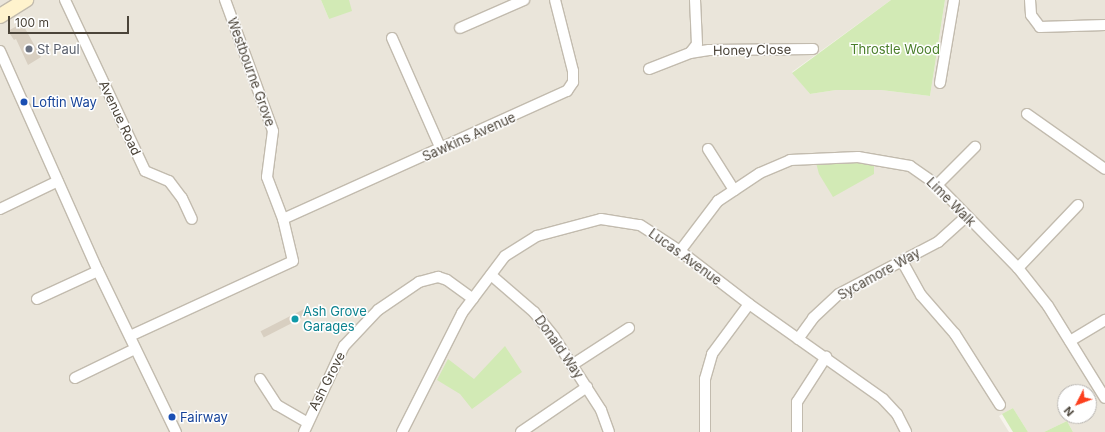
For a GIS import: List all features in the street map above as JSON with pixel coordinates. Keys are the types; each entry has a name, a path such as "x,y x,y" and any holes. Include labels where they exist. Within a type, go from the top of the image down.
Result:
{"main road":[{"path":"0,16 26,0"}],"street":[{"name":"Avenue Road","path":"65,0 145,171 169,181 182,198 192,219"},
{"name":"Westbourne Grove","path":"130,336 293,261 283,219 267,177 273,131 225,0"},
{"path":"460,28 524,0"},
{"name":"Sawkins Avenue","path":"283,219 568,91 573,82 573,70 555,0"},
{"name":"Honey Close","path":"690,53 697,44 695,0"},
{"path":"940,83 954,0"},
{"path":"1030,0 1030,15 1040,27 1105,25"},
{"path":"392,38 441,149"},
{"name":"Honey Close","path":"650,69 690,53 709,50 813,50"},
{"path":"0,51 98,270 176,432"},
{"path":"1027,114 1105,169"},
{"path":"937,185 975,146"},
{"path":"708,149 734,190"},
{"name":"Lime Walk","path":"680,251 706,214 734,190 760,173 790,160 821,156 885,159 910,166 937,185 966,217 1018,268 1070,341 1105,398"},
{"path":"0,209 58,181"},
{"path":"1018,268 1078,205"},
{"name":"Sycamore Way","path":"798,338 813,318 840,294 938,242 966,217"},
{"name":"Lucas Avenue","path":"402,432 455,327 473,299 506,256 529,239 601,219 640,225 680,251 749,304 826,357 883,399 897,414 906,432"},
{"path":"902,261 921,295 955,334 1000,405"},
{"path":"37,299 98,270"},
{"name":"Donald Way","path":"491,275 534,312 587,387 609,432"},
{"name":"Ash Grove","path":"305,427 344,346 378,310 419,282 438,277 448,280 473,299"},
{"path":"705,432 705,379 712,354 749,304"},
{"path":"1070,341 1105,320"},
{"path":"572,365 629,328"},
{"path":"75,378 136,349"},
{"path":"797,432 797,402 826,357"},
{"path":"260,379 277,405 305,427"},
{"path":"521,432 587,387"}],"shaded area":[{"path":"0,0 321,0 329,19 349,0 891,0 792,72 810,94 836,90 881,90 930,96 945,0 1105,0 1105,432 1073,432 1069,424 1097,424 1097,384 1057,384 1057,424 1061,424 1044,432 1028,432 1013,408 999,416 1009,432 0,432"}],"green space":[{"path":"321,0 349,0 352,11 329,19"},
{"name":"Throstle Wood","path":"891,0 945,0 930,96 881,90 836,90 810,94 792,73"},
{"path":"815,159 874,161 874,174 833,197 819,174"},
{"path":"505,346 522,372 472,409 460,394 437,380 448,359 474,379"},
{"path":"1013,408 1028,432 1013,432 1002,414"},
{"path":"1061,424 1069,424 1073,432 1044,432"}],"building":[{"name":"St Paul","path":"22,23 41,57 28,65 16,39 14,40 8,31"},
{"name":"Ash Grove Garages","path":"306,308 309,314 264,337 261,331"}],"place":[{"name":"St Paul","path":"29,49"},
{"name":"Loftin Way","path":"24,102"},
{"name":"Ash Grove Garages","path":"295,319"},
{"name":"Fairway","path":"172,417"}]}
